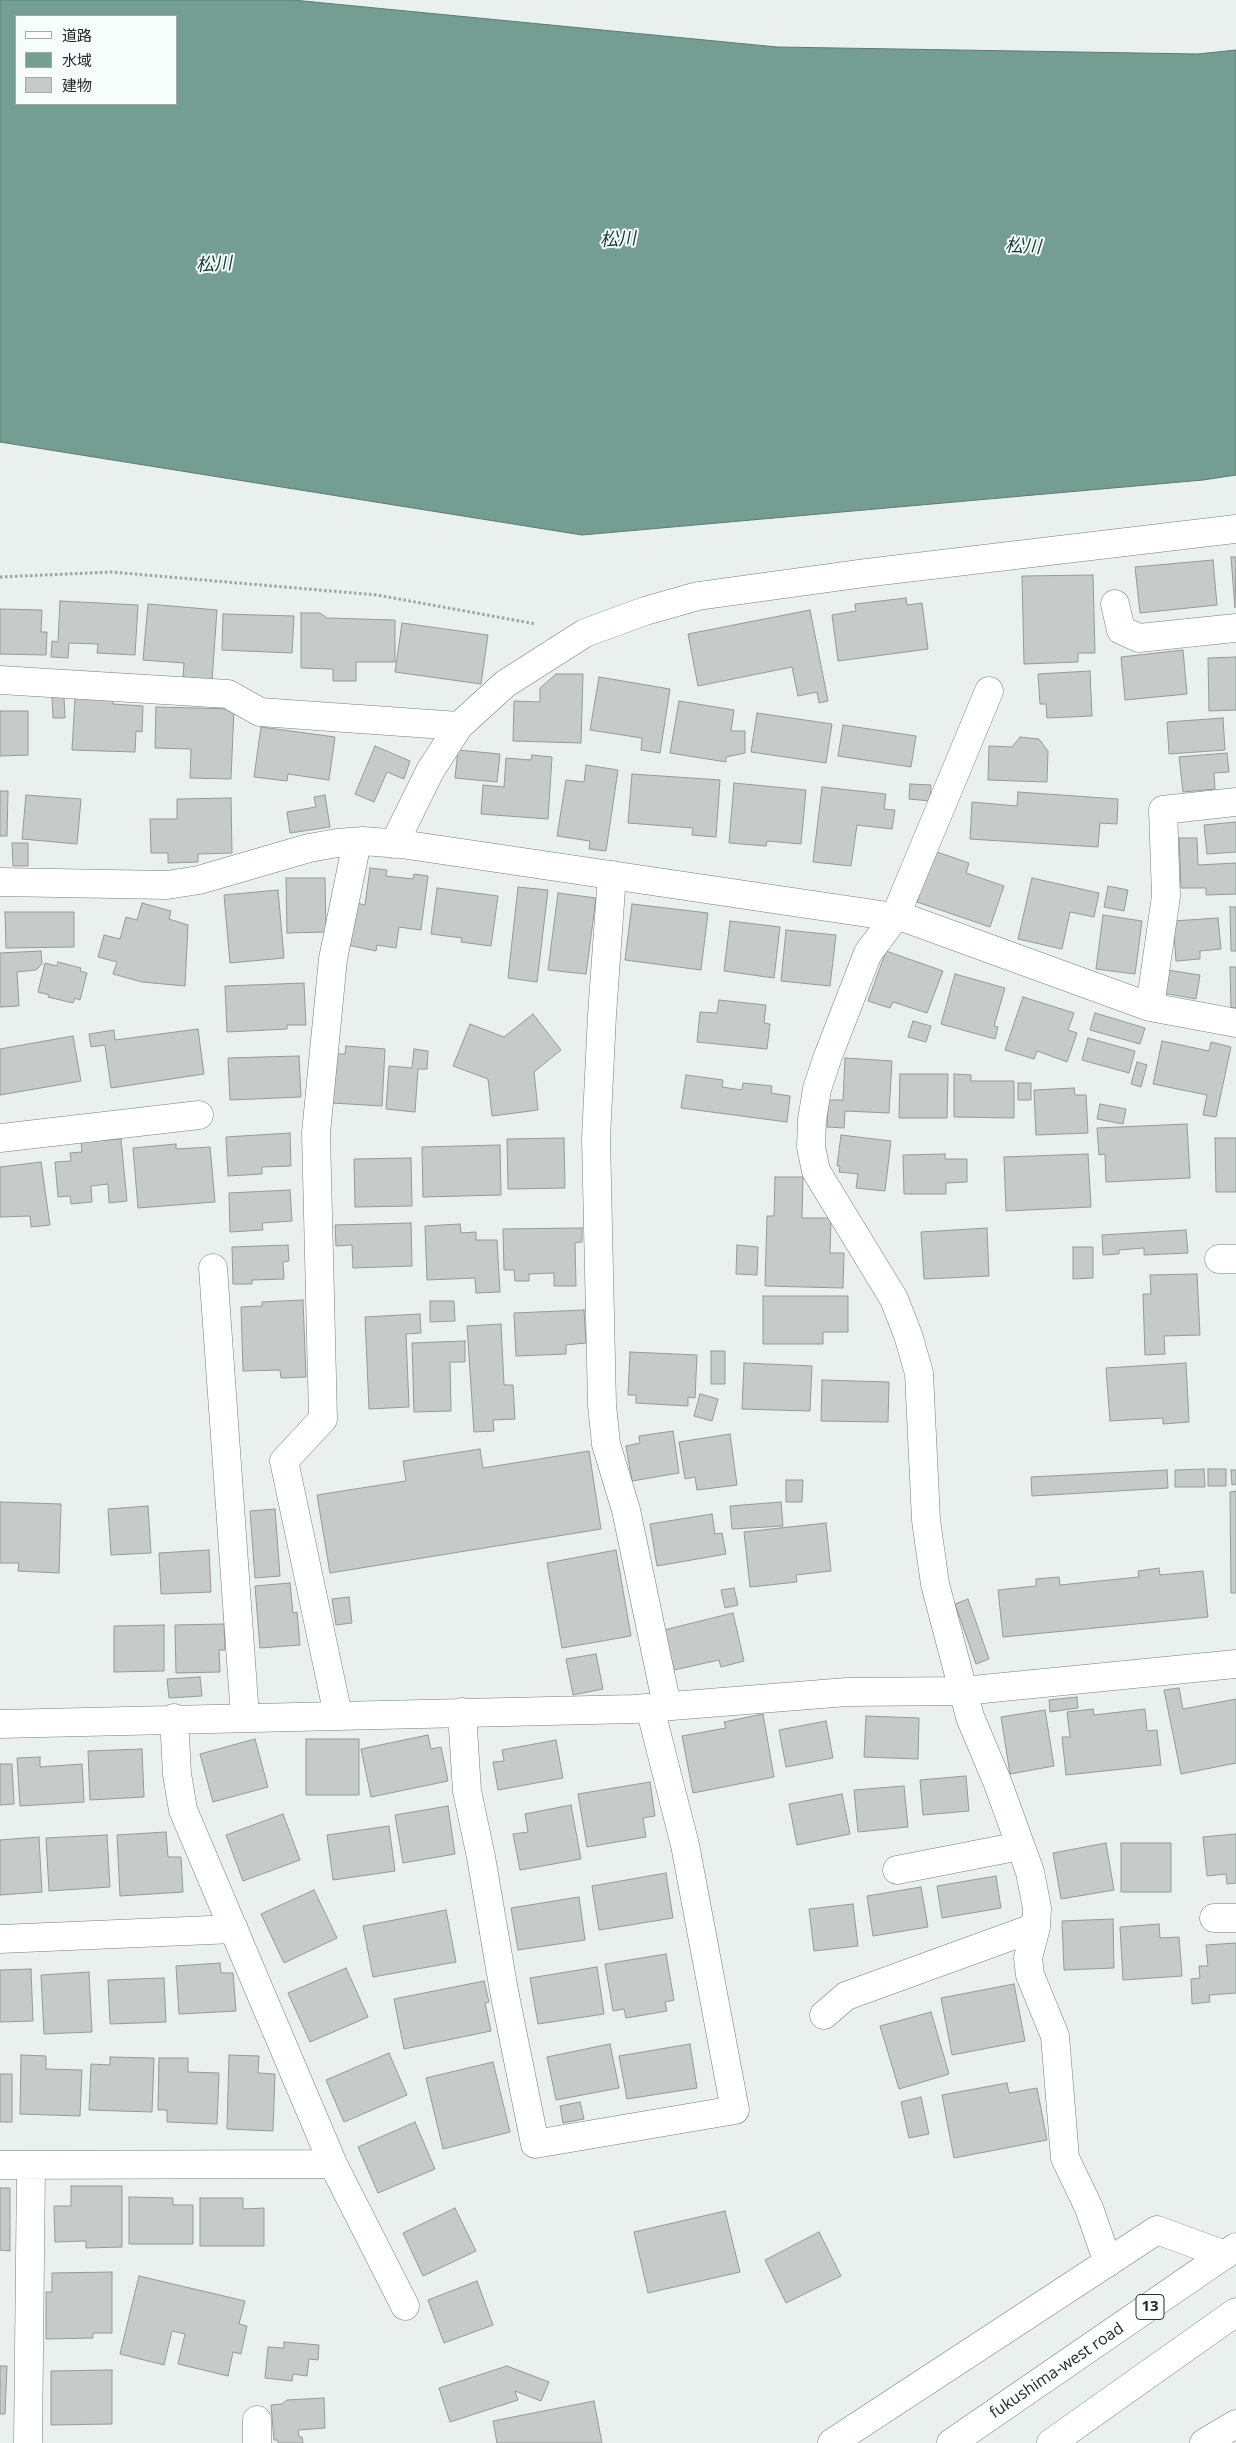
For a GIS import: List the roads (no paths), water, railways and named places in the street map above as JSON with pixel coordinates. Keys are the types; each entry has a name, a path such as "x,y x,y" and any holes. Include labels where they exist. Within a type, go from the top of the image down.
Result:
{"main road":[{"path":"394,844 430,771 459,726 505,684 585,633 645,611 698,596 875,572 1236,529"},
{"path":"1115,604 1120,630 1139,638 1236,628"},
{"path":"0,680 228,694 260,712 459,726"},
{"path":"989,690 895,917 868,953 817,1089 812,1120 811,1147 816,1171 894,1299 908,1334 919,1374 919,1415 935,1584 970,1717 1030,1872 1037,1908 1036,1927 1028,1958 1030,1975 1055,2036 1065,2158 1089,2208 1108,2263"},
{"path":"1150,1007 1166,896 1164,810 1236,802"},
{"path":"338,1715 284,1462 323,1419 316,1134 333,959 357,842"},
{"path":"0,882 167,885 199,880 309,848 357,842 394,844 908,919 1150,1007 1236,1023"},
{"path":"462,1712 467,1791 535,2144 735,2110 659,1707 629,1519 606,1444 602,1405 596,1138 612,875"},
{"path":"0,1138 198,1115"},
{"path":"212,1268 245,1717"},
{"path":"0,1724 174,1718 659,1707 847,1692 964,1691 1236,1664"},
{"path":"174,1718 177,1774 183,1810 333,2164 406,2306"},
{"path":"897,1870 1020,1846"},
{"path":"824,2015 846,1996 1036,1927"},
{"path":"0,1939 234,1929"},
{"path":"0,2165 333,2164"},
{"path":"28,2443 31,2166"},
{"path":"832,2443 1158,2230 1230,2251"},
{"name":"fukushima-west road","path":"951,2443 1230,2251"},
{"path":"1051,2443 1236,2312"},
{"path":"1204,2443 1236,2424"}],"water":[{"name":"松川","path":"0,0 293,0 777,47 1198,54 1236,50 1236,475 1203,480 582,535 0,442"}]}
